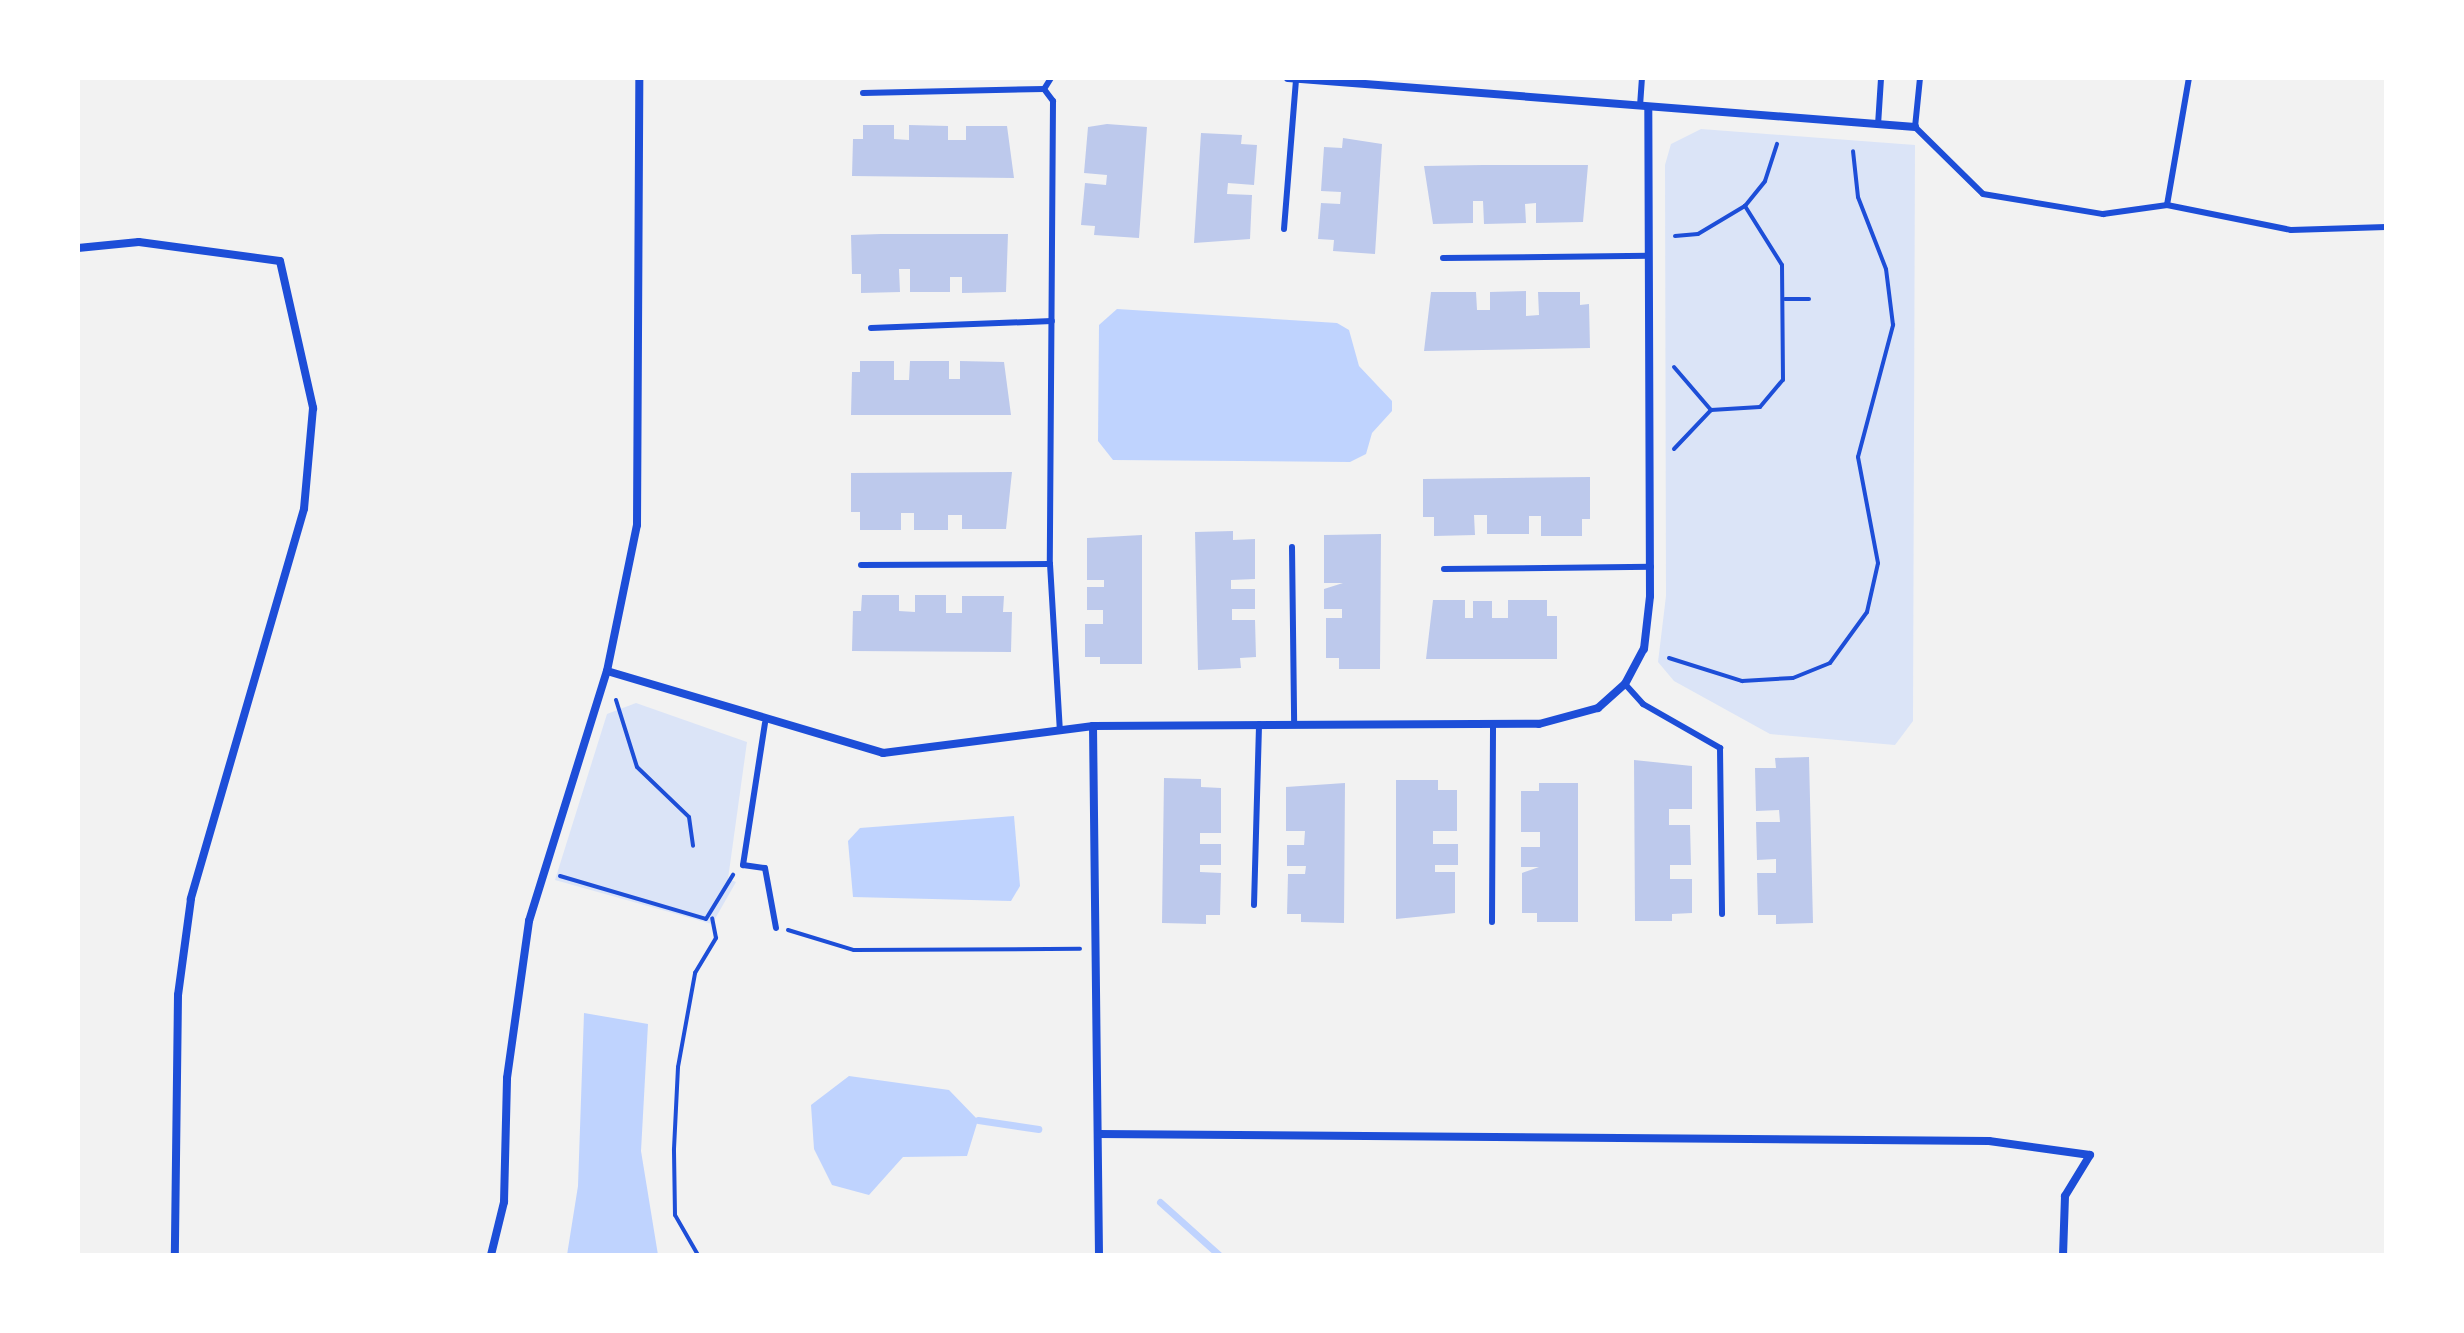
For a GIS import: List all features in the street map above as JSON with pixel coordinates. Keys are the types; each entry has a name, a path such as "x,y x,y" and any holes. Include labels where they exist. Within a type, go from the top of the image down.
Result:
{"street":[{"path":"491,1255 504,1202 516,989 541,871 607,671 637,525 639,78"},
{"path":"1288,78 1400,83 1644,109 1915,127"},
{"path":"607,671 765,723 883,753 1093,726 1572,720 1625,684 1644,649 1651,567 1649,256 1644,109"},
{"path":"78,248 119,244 280,261 313,408 304,509 191,899 178,995 175,1255"},
{"path":"1093,726 1098,949 1099,1255"},
{"path":"1098,1134 1989,1141 2090,1155 2065,1196 2063,1255"}],"lane":[{"path":"1044,89 1051,78"},
{"path":"1642,78 1644,109"},
{"path":"1878,125 1881,78"},
{"path":"1920,78 1915,127 1983,194 2103,214 2167,205 2291,230 2386,227"},
{"path":"2167,205 2189,78"},
{"path":"1284,229 1296,79"},
{"path":"863,93 1044,89"},
{"path":"1044,89 1053,101 1050,564 1060,730"},
{"path":"1443,258 1649,256"},
{"path":"871,328 1052,321"},
{"path":"1292,547 1294,722"},
{"path":"861,565 1050,564"},
{"path":"1444,569 1651,567"},
{"path":"1625,684 1643,704 1720,748 1722,914"},
{"path":"1254,905 1260,722"},
{"path":"765,723 743,865 765,868 776,928"},
{"path":"1492,922 1493,723"}],"path":[{"path":"1675,236 1698,234 1745,206 1765,181 1777,144"},
{"path":"1669,658 1742,681 1793,678 1830,663 1867,612 1878,563 1860,494 1858,457 1893,325 1886,269 1858,197 1853,151"},
{"path":"1674,449 1711,410 1752,410 1777,393 1785,299 1776,245 1745,206"},
{"path":"1785,299 1809,299"},
{"path":"1674,367 1711,410"},
{"path":"607,671 637,767 689,817 693,846"},
{"path":"698,1255 675,1215 678,1067 695,973 716,938 712,918 743,865"},
{"path":"541,871 712,918"},
{"path":"776,928 854,950 1098,949"}],"shaded area":[{"path":"1701,129 1915,145 1913,721 1895,745 1770,734 1674,681 1658,662 1666,596 1665,165 1671,144"},
{"path":"636,703 747,742 728,879 736,882 712,924 555,880 607,714"}],"water":[{"path":"1117,309 1337,323 1349,330 1359,366 1392,401 1392,411 1372,433 1366,454 1350,462 1113,460 1098,441 1099,325"},
{"path":"1014,816 1020,886 1011,901 853,897 848,841 860,828"},
{"path":"584,1013 648,1024 641,1151 658,1255 567,1255 578,1186"},
{"path":"849,1076 949,1090 978,1120 967,1156 903,1157 869,1195 832,1185 814,1149 811,1105"}],"building":[{"path":"1107,124 1147,127 1139,238 1094,235 1095,226 1081,225 1085,183 1106,185 1107,175 1084,173 1088,127"},
{"path":"863,125 894,125 894,139 909,140 909,125 948,126 948,140 966,140 966,126 1007,126 1014,178 852,176 853,139 863,139"},
{"path":"1201,133 1242,135 1241,144 1257,145 1254,185 1228,183 1227,194 1252,195 1250,239 1194,243"},
{"path":"1343,138 1382,144 1375,254 1333,251 1334,240 1318,239 1321,203 1340,204 1341,192 1321,191 1324,147 1342,148"},
{"path":"1588,165 1583,222 1536,223 1536,203 1525,204 1526,223 1484,224 1483,201 1473,201 1473,223 1433,224 1424,166"},
{"path":"1008,234 1006,292 962,293 962,277 950,277 950,292 910,292 910,269 899,269 900,292 861,293 861,274 852,274 851,235"},
{"path":"1526,291 1526,316 1539,315 1538,292 1580,292 1580,305 1589,304 1590,348 1424,351 1431,292 1476,292 1477,310 1490,310 1490,292"},
{"path":"860,361 894,361 894,380 909,380 910,361 949,361 949,379 960,379 960,361 1004,362 1011,415 851,415 852,372 860,372"},
{"path":"1012,472 1006,529 962,529 962,515 948,515 948,530 914,530 914,513 901,513 901,530 860,530 860,512 851,512 851,473"},
{"path":"1590,477 1590,519 1582,519 1582,536 1541,536 1541,516 1529,516 1529,534 1487,534 1487,515 1474,515 1475,535 1434,536 1434,517 1423,517 1423,479"},
{"path":"1233,531 1233,540 1255,539 1255,579 1231,580 1231,589 1255,589 1255,609 1232,609 1232,620 1255,620 1256,657 1240,658 1241,668 1198,670 1195,532"},
{"path":"1381,534 1380,669 1339,669 1339,658 1326,658 1326,618 1342,618 1342,609 1324,609 1324,589 1343,583 1324,583 1324,535"},
{"path":"1142,535 1142,664 1100,664 1100,657 1085,657 1085,624 1103,624 1103,610 1087,610 1087,587 1104,587 1104,580 1087,580 1087,538"},
{"path":"862,595 899,595 899,611 915,612 915,595 946,595 946,613 962,613 962,596 1004,596 1003,612 1012,612 1011,652 852,651 853,611 861,611"},
{"path":"1433,600 1465,600 1465,618 1473,618 1473,601 1492,601 1492,618 1508,618 1508,600 1547,600 1547,616 1557,616 1557,659 1426,659"},
{"path":"1809,757 1813,923 1776,924 1776,915 1758,915 1757,873 1776,873 1776,859 1757,860 1756,822 1780,822 1779,810 1756,811 1755,768 1776,768 1775,758"},
{"path":"1634,760 1692,766 1692,809 1669,809 1669,825 1690,825 1691,865 1670,865 1670,879 1692,879 1692,913 1672,914 1672,921 1635,921"},
{"path":"1164,778 1201,779 1201,787 1221,788 1221,833 1200,833 1200,844 1221,844 1221,865 1200,865 1200,872 1221,873 1220,915 1206,915 1206,924 1162,923"},
{"path":"1396,780 1438,780 1438,790 1457,790 1457,831 1433,831 1433,844 1458,844 1458,865 1435,865 1435,872 1455,872 1455,913 1396,919"},
{"path":"1345,783 1344,923 1301,922 1301,914 1287,914 1288,874 1305,874 1306,866 1287,866 1287,845 1304,845 1305,831 1286,831 1286,787"},
{"path":"1539,783 1578,783 1578,922 1537,922 1537,913 1522,913 1522,873 1539,867 1521,867 1521,847 1540,847 1540,832 1521,832 1521,791 1539,791"}],"waterway":[{"path":"978,1120 1038,1129"},
{"path":"1160,1202 1219,1255"}]}
